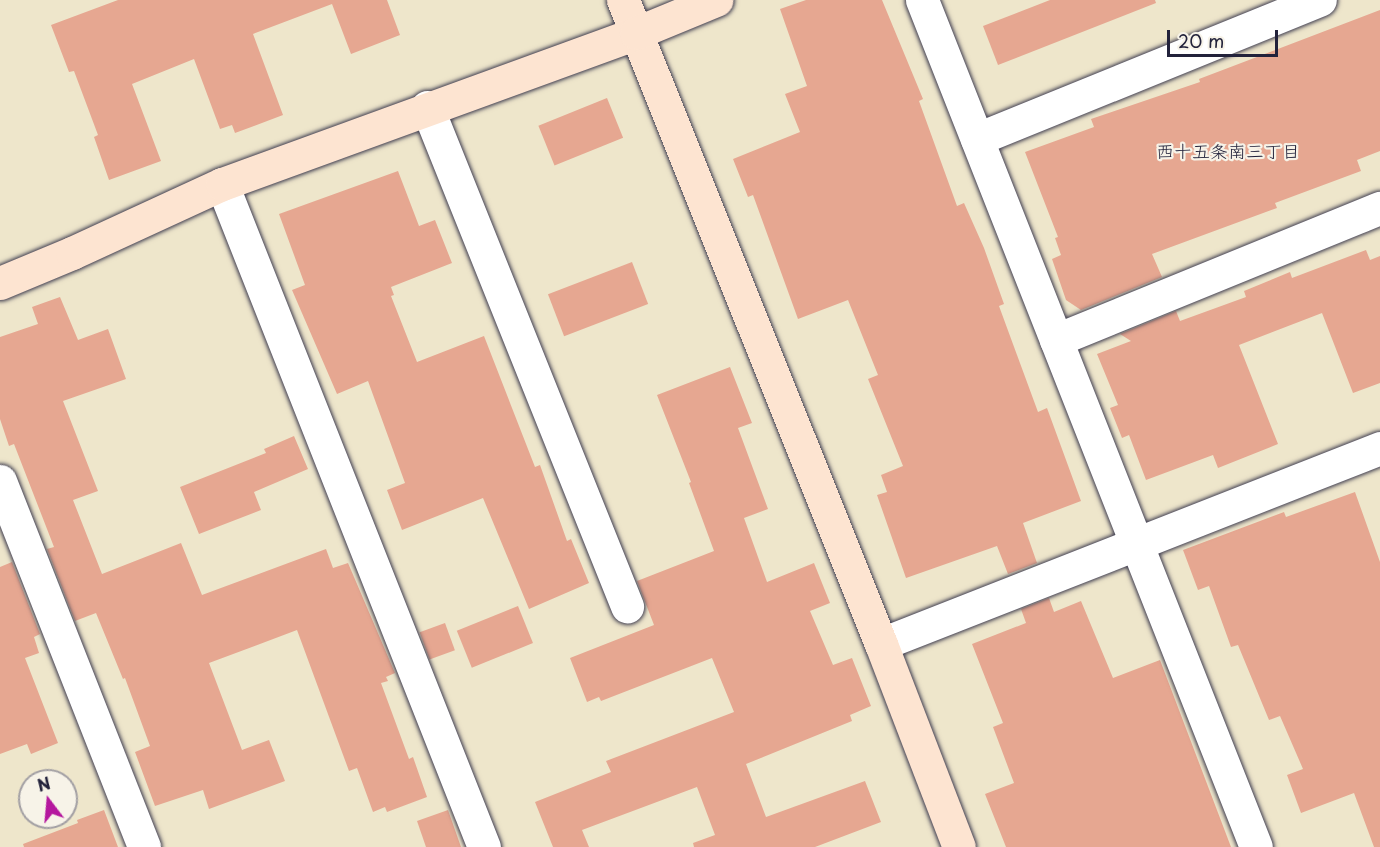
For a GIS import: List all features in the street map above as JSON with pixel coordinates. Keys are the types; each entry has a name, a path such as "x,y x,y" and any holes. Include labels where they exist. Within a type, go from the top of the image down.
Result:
{"street":[{"path":"623,0 881,644 959,847"},
{"path":"0,283 222,184 427,107 636,33 716,0"},
{"path":"922,0 1256,847"},
{"path":"977,139 1320,0"},
{"path":"427,107 627,606"},
{"path":"222,184 484,847"},
{"path":"1056,340 1380,208"},
{"path":"881,644 1136,544 1377,458"},
{"path":"0,481 144,847"}],"building":[{"path":"118,0 387,0 400,35 351,54 332,4 253,34 283,115 235,133 232,125 220,129 194,59 132,84 161,161 109,180 94,137 98,135 74,71 69,72 51,25"},
{"path":"806,0 882,0 923,99 919,101 957,206 964,203 984,248 1004,304 999,306 1038,412 1047,408 1081,501 1023,523 1037,563 1008,574 997,546 906,578 877,495 887,492 881,475 903,466 868,379 878,375 848,300 798,319 753,195 748,197 733,159 800,132 785,94 807,86 780,9"},
{"path":"1050,0 1155,0 1156,3 998,65 983,26"},
{"path":"1380,10 1380,151 1357,160 1361,171 1275,203 1277,208 1152,254 1162,277 1081,310 1066,300 1052,259 1061,255 1055,238 1058,237 1025,152 1094,127 1091,119 1200,82 1199,79"},
{"path":"607,98 623,138 554,166 538,126"},
{"path":"398,171 419,226 435,220 452,263 391,287 394,295 391,296 417,362 484,336 535,467 540,465 567,541 571,539 589,583 529,609 483,498 402,530 387,490 405,483 368,381 337,394 292,290 305,285 279,214"},
{"path":"1366,250 1370,260 1380,256 1380,383 1353,393 1322,313 1239,345 1278,444 1218,468 1213,455 1146,480 1129,435 1122,438 1110,408 1118,405 1097,354 1131,341 1120,334 1176,311 1180,321 1246,297 1244,291 1290,272 1292,278"},
{"path":"632,262 648,304 564,336 548,294"},
{"path":"60,297 78,340 108,329 126,379 63,401 98,491 73,500 102,574 181,543 202,595 326,549 333,568 348,563 395,673 386,677 388,681 381,683 409,759 413,757 427,797 387,812 385,807 373,812 357,768 349,771 297,630 209,663 242,750 269,740 285,781 209,809 203,790 155,806 135,752 150,746 125,678 123,679 96,613 75,621 47,549 54,547 14,444 9,446 0,419 0,337 38,324 32,307"},
{"path":"730,367 752,423 738,428 768,509 744,518 767,582 814,563 830,603 810,611 833,665 852,658 871,706 850,715 852,721 746,764 766,817 865,781 881,822 815,847 694,847 693,843 715,835 697,787 582,830 589,847 553,847 535,802 611,772 606,761 734,712 712,658 601,701 599,697 587,702 570,658 654,625 637,581 714,551 689,483 691,482 657,395"},
{"path":"294,436 308,469 254,492 261,510 199,534 180,487 266,453 264,449"},
{"path":"1355,492 1380,562 1380,847 1374,847 1354,793 1301,813 1287,775 1303,769 1280,716 1269,720 1238,645 1231,647 1209,586 1198,590 1183,550 1284,512 1286,517"},
{"path":"12,562 40,634 34,637 39,653 25,658 58,743 31,754 27,744 0,754 0,567"},
{"path":"1049,598 1054,612 1081,601 1113,678 1160,660 1231,847 1006,847 985,794 1014,783 993,727 1003,723 972,644 1026,623 1021,609"},
{"path":"518,606 533,643 472,668 457,631"},
{"path":"445,623 455,650 430,659 420,632"},
{"path":"104,810 118,847 24,847 23,844 62,829 78,829 78,820"},
{"path":"448,810 461,847 426,847 417,821"}],"district":[{"name":"西十五条南三丁目","path":"1228,151"}]}
